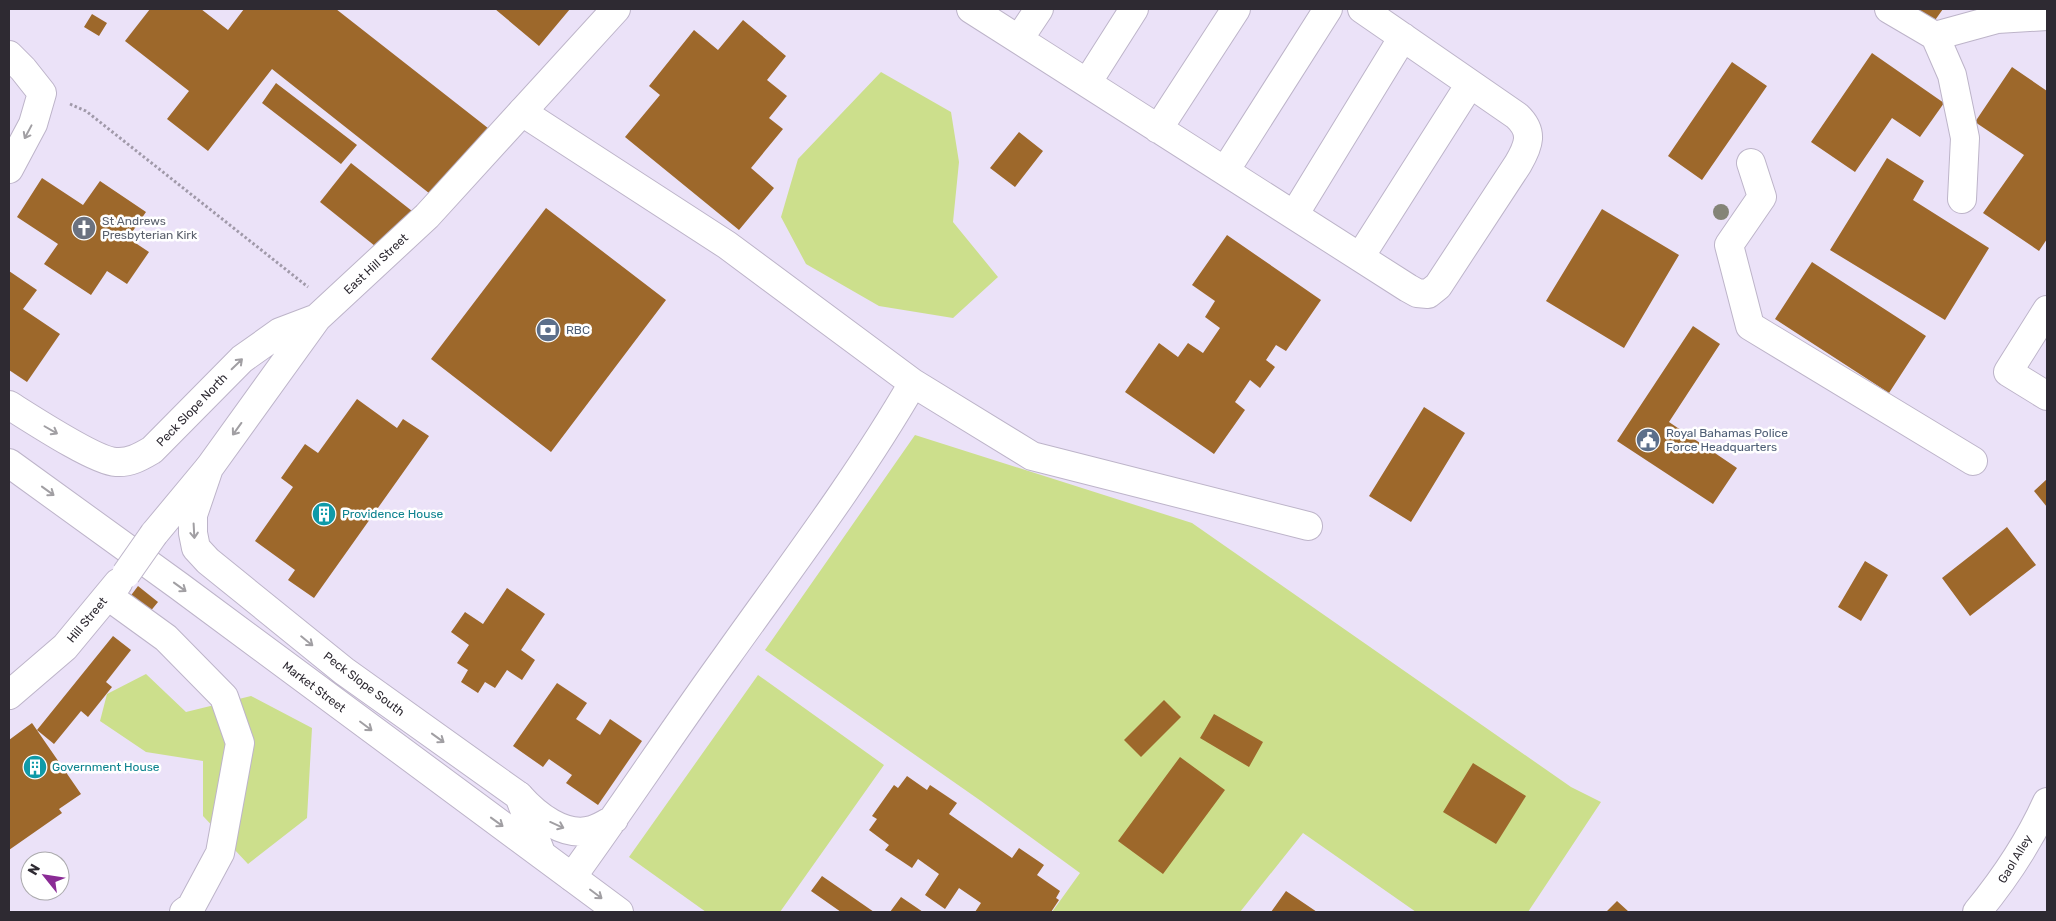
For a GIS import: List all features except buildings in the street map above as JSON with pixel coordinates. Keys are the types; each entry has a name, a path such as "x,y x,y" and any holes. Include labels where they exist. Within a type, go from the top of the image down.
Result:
{"main road":[{"name":"East Hill Street","path":"154,534 209,468 317,318 427,216 616,9"},
{"path":"970,9 1360,257 1417,292 1428,294 1433,292 1518,164 1528,142 1527,128 1524,122 1362,9"},
{"path":"1019,39 1039,9"},
{"path":"1087,83 1134,9"},
{"path":"1158,129 1236,9"},
{"path":"1226,171 1328,9"},
{"path":"1889,9 1935,36 1952,75 1965,138 1962,200"},
{"path":"1935,36 1996,19 2047,16"},
{"path":"1294,215 1403,37"},
{"path":"9,55 42,93 33,124 9,169"},
{"path":"1360,257 1470,84"},
{"path":"522,112 727,245 912,383 1032,456 1308,526"},
{"path":"1751,163 1762,197 1729,245 1750,326 1972,461"},
{"path":"2047,310 2008,372 2047,396"},
{"name":"Peck Slope North","path":"9,406 95,455 115,462 134,461 152,450 242,360 280,332 317,318"},
{"path":"572,877 614,820 680,721 828,514 889,423 912,383"},
{"name":"Market Street","path":"9,463 619,912"},
{"name":"Peck Slope South","path":"209,468 193,515 193,533 196,548 208,561 344,671 519,796 542,817 567,829 578,831 591,830 614,820"},
{"name":"Hill Street","path":"9,695 65,647 126,574 154,534"},
{"path":"108,596 166,638 224,697 240,743 220,853 190,907 184,912"},
{"path":"519,796 541,853"},
{"name":"Gaol Alley","path":"1978,912 1998,887 2047,802"}],"path":[{"path":"86,111 288,271"}],"green space":[{"path":"881,72 951,112 959,162 953,222 998,277 953,318 879,306 806,264 781,217 798,159"},
{"path":"915,435 1192,523 1571,787 1601,802 1528,912 1416,912 1303,833 1240,912 1052,912 1080,873 981,801 765,650"},
{"path":"146,674 186,712 251,696 312,728 307,818 248,864 203,816 203,761 146,752 100,721 107,694"},
{"path":"758,675 884,765 780,912 706,912 629,857"}],"place":[{"name":"St Andrews Presbyterian Kirk","path":"84,228"},
{"name":"RBC","path":"548,330"},
{"name":"Royal Bahamas Police Force Headquarters","path":"1648,440"},
{"name":"Providence House","path":"324,514"},
{"name":"Government House","path":"35,767"}]}
